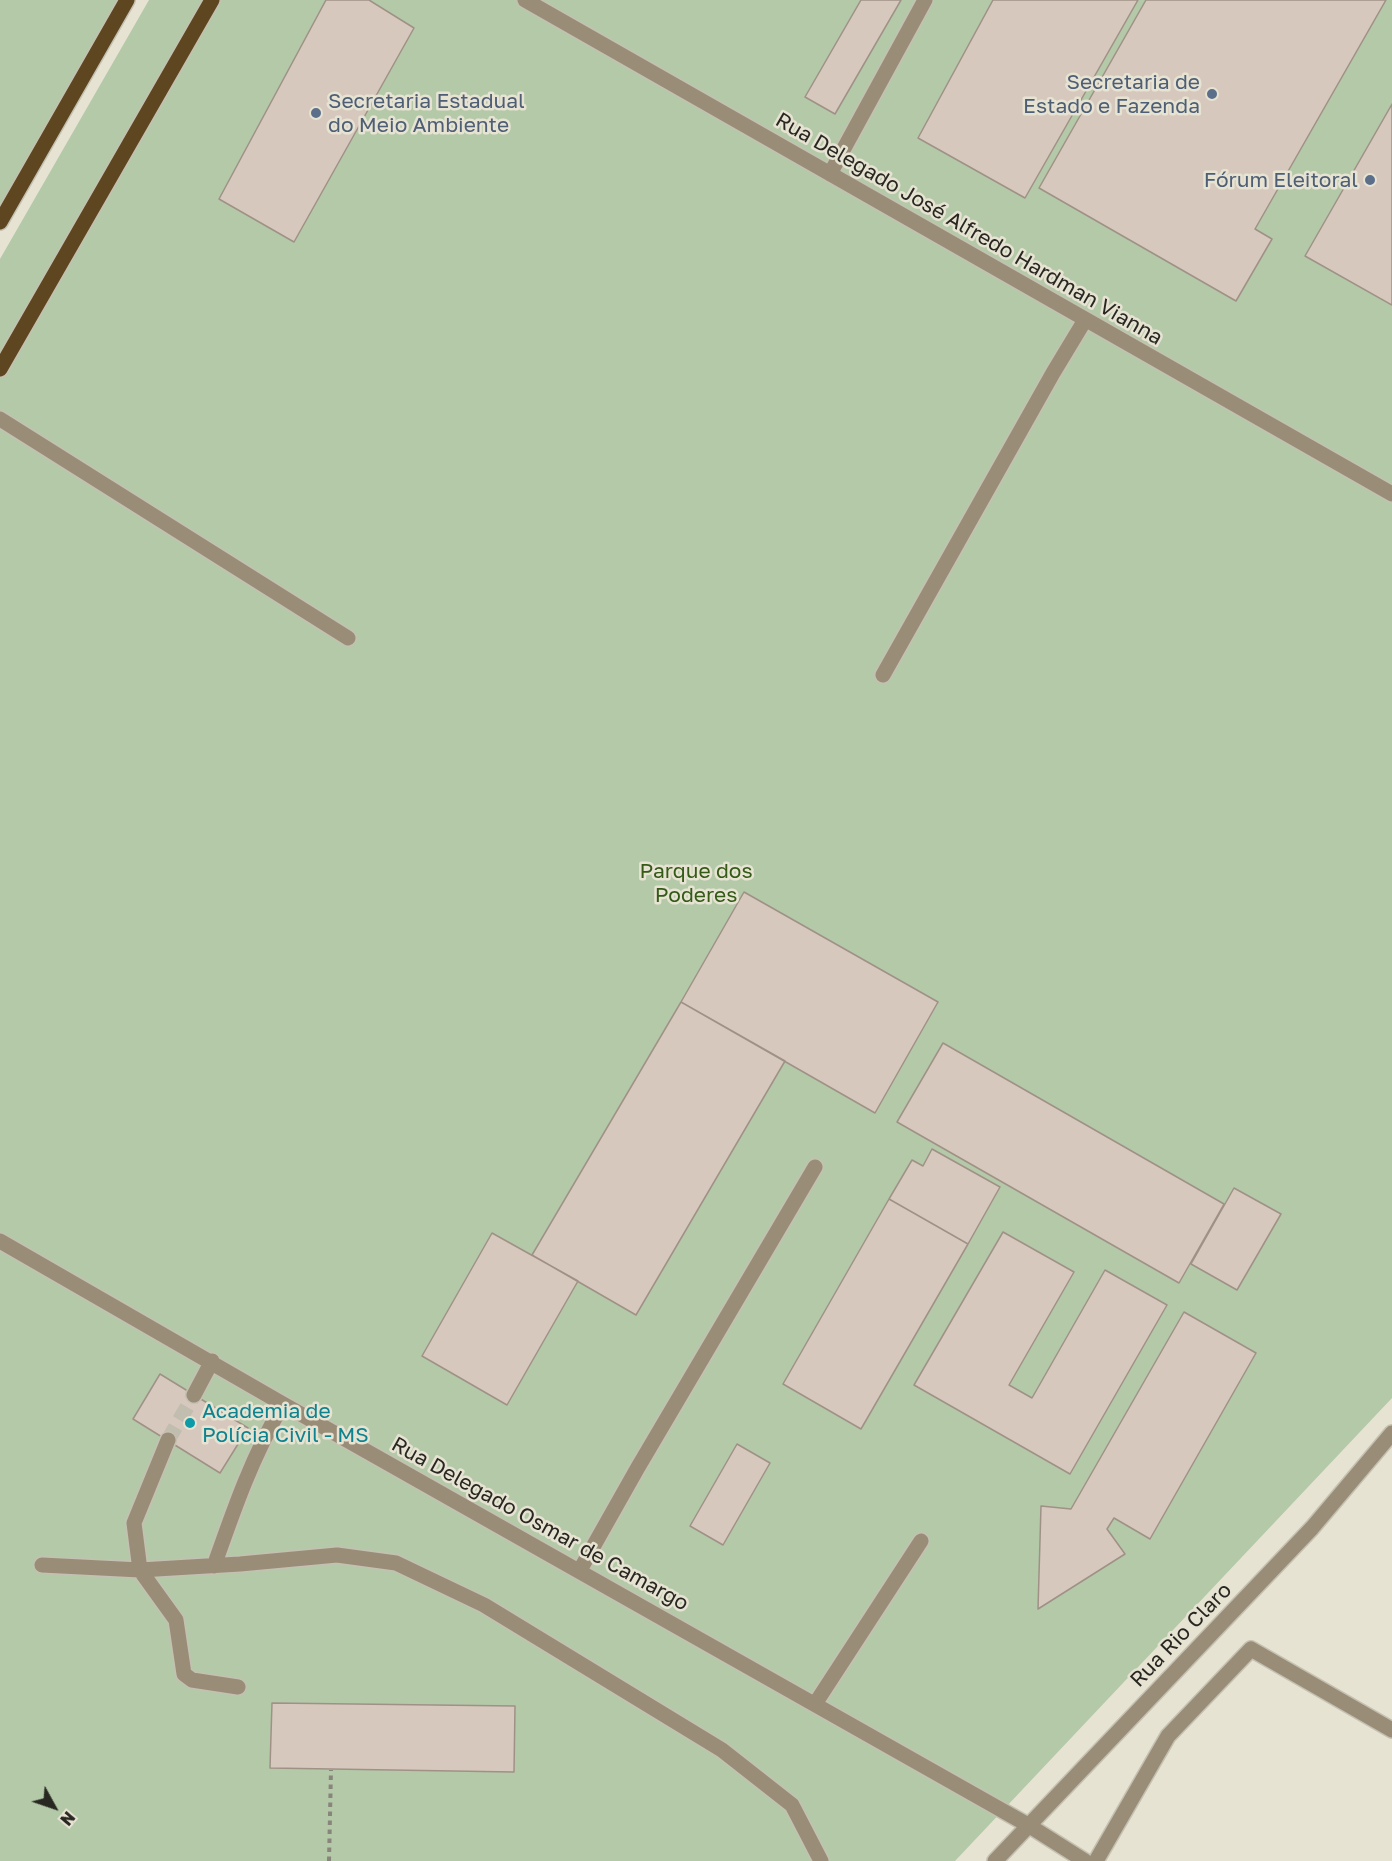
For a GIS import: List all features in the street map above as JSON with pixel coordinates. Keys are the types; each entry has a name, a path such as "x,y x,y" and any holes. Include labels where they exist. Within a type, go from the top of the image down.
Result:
{"main road":[{"path":"0,222 128,0"},
{"path":"0,369 212,0"}],"street":[{"name":"Rua Delegado José Alfredo Hardman Vianna","path":"525,0 1392,495"},
{"path":"830,174 926,0"},
{"path":"883,675 1085,320"},
{"path":"0,419 348,638"},
{"path":"580,1570 815,1167"},
{"name":"Rua Delegado Osmar de Camargo","path":"0,1241 212,1361 283,1404 1028,1825 1084,1861"},
{"path":"194,1395 212,1361"},
{"path":"214,1566 242,1487 266,1434 283,1404"},
{"name":"Rua Rio Claro","path":"995,1861 1312,1528 1392,1433"},
{"path":"168,1440 134,1523 140,1570 176,1620 183,1674 192,1680 238,1687"},
{"path":"815,1704 921,1541"},
{"path":"42,1565 140,1570 337,1555 396,1563 484,1605 722,1750 792,1805 821,1861"},
{"path":"1096,1861 1168,1736 1251,1649 1392,1730"}],"path":[{"path":"329,1861 331,1770"}],"green space":[{"path":"0,0 127,0 0,222"},
{"path":"149,0 204,0 0,352 0,259"},
{"name":"Parque dos Poderes","path":"212,0 1392,0 1392,1398 955,1861 0,1861 0,369"}],"building":[{"name":"Secretaria Estadual do Meio Ambiente","path":"326,0 369,0 414,28 294,242 219,199"},
{"path":"861,0 901,0 835,114 805,97"},
{"path":"993,0 1138,0 1025,198 918,138"},
{"name":"Secretaria de Estado e Fazenda","path":"1146,0 1386,0 1255,229 1272,239 1236,301 1039,188"},
{"name":"Fórum Eleitoral","path":"1392,104 1392,305 1305,256"},
{"path":"744,892 938,1002 875,1113 681,1002"},
{"path":"681,1002 785,1061 636,1315 532,1255"},
{"path":"943,1043 1224,1204 1179,1283 897,1122"},
{"path":"932,1149 1000,1187 968,1244 889,1199 912,1160 923,1166"},
{"path":"1234,1188 1281,1214 1237,1290 1191,1264"},
{"path":"889,1199 968,1244 861,1429 783,1384"},
{"path":"1003,1232 1074,1272 1009,1385 1032,1398 1105,1270 1167,1305 1070,1474 914,1385"},
{"path":"492,1233 578,1281 507,1405 422,1356"},
{"path":"1184,1312 1256,1353 1150,1539 1114,1518 1107,1529 1125,1554 1038,1609 1041,1506 1071,1509"},
{"name":"Academia de Polícia Civil - MS","path":"160,1374 248,1428 220,1473 133,1419"},
{"path":"737,1444 770,1463 723,1545 690,1526"},
{"path":"272,1703 515,1706 514,1772 270,1768"}],"tunnel":[{"path":"168,1440 194,1395"}],"place":[{"name":"Secretaria de Estado e Fazenda","path":"1212,94"},
{"name":"Secretaria Estadual do Meio Ambiente","path":"316,113"},
{"name":"Fórum Eleitoral","path":"1370,180"},
{"name":"Academia de Polícia Civil - MS","path":"190,1423"}]}
